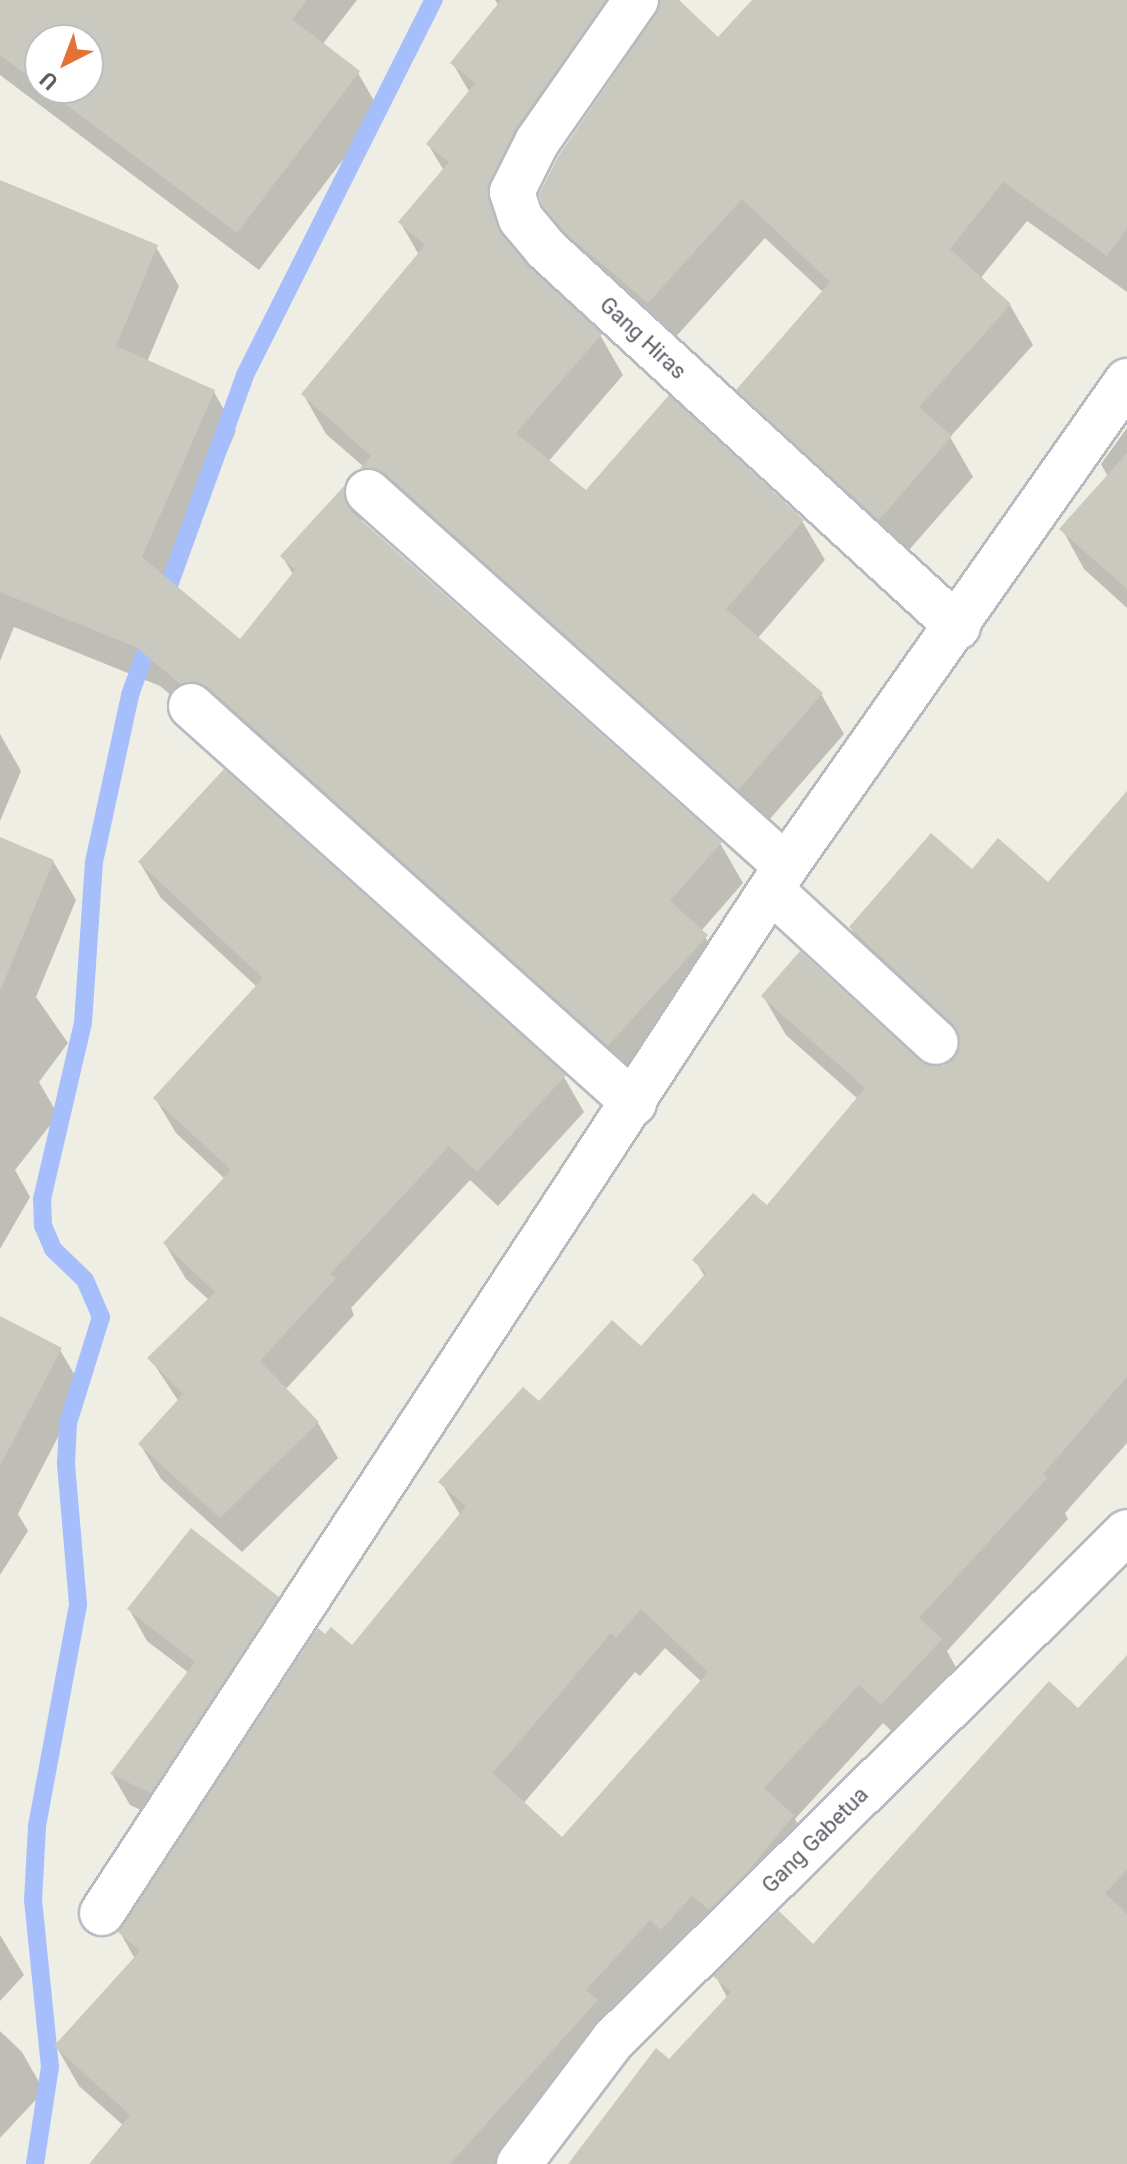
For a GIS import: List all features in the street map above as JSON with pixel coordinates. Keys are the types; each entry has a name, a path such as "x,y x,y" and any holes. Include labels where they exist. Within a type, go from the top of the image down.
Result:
{"street":[{"name":"Gang Hiras","path":"636,0 537,142 512,192 521,219 546,249 958,627"},
{"path":"102,1913 779,878 958,627 1127,381"},
{"path":"368,492 779,878 936,1042"},
{"path":"191,706 634,1103"},
{"name":"Gang Gabetua","path":"519,2164 614,2039 1119,1557"}],"building":[{"path":"0,0 307,0 292,19 360,71 237,233 65,104 104,104 104,24 24,24 24,73 0,55"},
{"path":"501,0 606,0 516,128 487,190 502,235 602,334 516,433 586,490 669,395 804,520 726,609 823,693 738,790 385,473 360,468 371,456 301,394 425,245 398,222 449,162 426,144 475,83 450,63"},
{"path":"661,0 679,0 718,37 752,0 1127,0 1127,228 1107,256 1003,182 950,249 1011,304 919,407 952,436 879,520 736,390 830,282 742,199 648,303 564,232 543,207 539,194 559,155 656,14"},
{"path":"0,180 158,245 116,346 215,390 142,557 240,639 295,570 280,556 344,486 351,511 722,842 670,901 708,935 608,1046 208,687 195,681 180,684 136,647 0,592"},
{"path":"1127,453 1127,589 1059,529"},
{"path":"224,769 566,1075 477,1172 449,1146 330,1274 336,1278 260,1361 319,1422 220,1518 138,1444 183,1394 147,1358 215,1292 163,1243 231,1170 153,1098 263,978 138,862"},
{"path":"1127,791 1127,1377 1043,1474 1047,1478 919,1618 942,1639 881,1705 859,1685 764,1788 794,1815 744,1876 709,1910 692,1896 661,1930 650,1920 586,1990 598,2000 450,2164 89,2164 130,2115 54,2046 140,1951 118,1932 318,1628 325,1634 331,1627 352,1645 466,1506 438,1482 523,1387 539,1401 612,1320 641,1346 706,1273 692,1260 753,1193 767,1205 865,1088 761,996 800,951 919,1060 944,1066 960,1048 953,1024 849,927 931,833 972,869 998,838 1048,882","holes":["641,1609 708,1672 562,1837 493,1773 611,1633 616,1638"]},
{"path":"0,837 54,860 1,989 0,988"},
{"path":"0,1316 62,1348 0,1466"},
{"path":"191,1528 279,1597 151,1793 110,1774 195,1662 127,1609"},
{"path":"1127,1655 1127,1870 1105,1893 1127,1914 1127,2164 568,2164 656,2048 669,2059 731,1992 713,1976 779,1911 813,1944 1049,1681 1078,1708"}],"waterway":[{"path":"163,602 245,375 434,0"},
{"path":"35,2164 50,2067 33,1901 37,1826 78,1604 66,1464 68,1423 101,1317 85,1280 53,1249 43,1226 42,1199 83,1023 94,862 130,695 152,634"}]}
